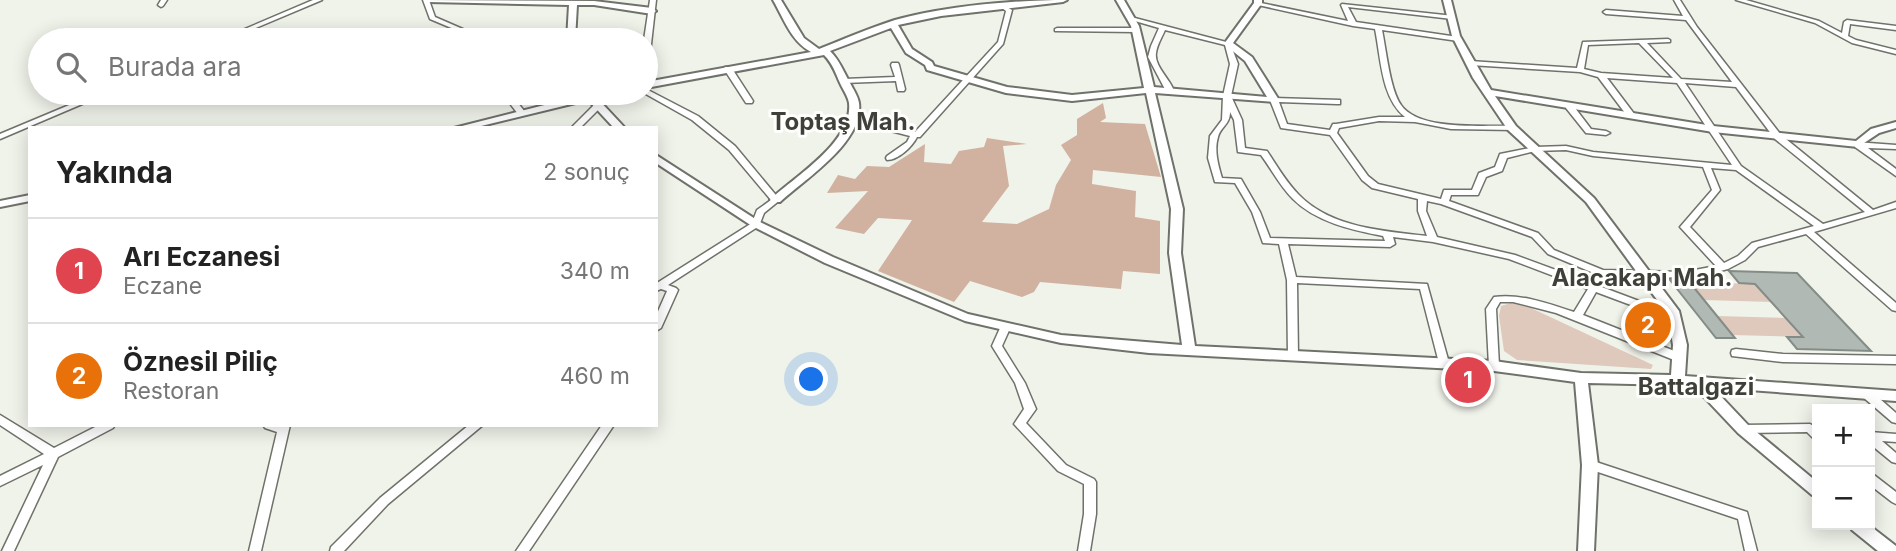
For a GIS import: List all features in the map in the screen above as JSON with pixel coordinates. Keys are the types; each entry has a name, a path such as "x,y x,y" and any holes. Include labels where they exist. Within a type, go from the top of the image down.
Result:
{"street":[{"path":"251,28 319,0"},
{"path":"456,28 432,18 427,0 574,1 652,11"},
{"path":"650,28 653,0"},
{"path":"658,287 756,224 760,212 836,148 846,135 854,105 839,64 827,52 819,52 801,41 789,27 777,0"},
{"path":"658,83 819,52 893,24 941,13 1063,0"},
{"path":"1120,0 1136,30 1178,209 1175,253 1189,349"},
{"path":"1447,0 1458,39 1470,63 1512,128 1590,200 1675,318 1680,345 1678,380"},
{"path":"1677,0 1778,137 1872,213"},
{"path":"1739,0 1761,3 1817,22 1854,42 1896,52"},
{"path":"572,28 574,1"},
{"path":"1228,44 1258,2 1353,24 1458,39"},
{"path":"1344,3 1452,17"},
{"path":"1344,3 1353,24"},
{"path":"890,158 910,143 1001,43 1009,10 1005,8"},
{"path":"1606,12 1688,18"},
{"path":"1130,19 1228,44 1249,59 1275,100 1284,126 1333,133 1365,178 1375,186 1444,202 1535,236 1551,252 1602,273 1707,271 1748,255 1755,245 1820,226 1866,217 1896,205"},
{"path":"1845,36 1847,22 1896,28"},
{"path":"893,24 909,51 929,64 930,68 1006,90 1072,98 1150,90 1337,102"},
{"path":"1163,27 1151,55 1153,64 1168,79 1170,91"},
{"path":"1378,28 1397,106 1413,120"},
{"path":"1057,30 1136,30"},
{"path":"1641,41 1678,79 1738,168 1820,226"},
{"path":"1580,71 1585,43 1668,41"},
{"path":"1228,44 1234,64 1227,96 1226,120 1214,136 1212,158 1218,180 1238,181 1256,212 1266,242 1390,244 1387,233"},
{"path":"1470,63 1738,85"},
{"path":"895,65 901,89"},
{"path":"728,69 750,102"},
{"path":"1601,75 1631,116"},
{"path":"844,81 898,79"},
{"path":"1488,93 1713,129 1896,147"},
{"path":"1227,96 1238,120 1241,150 1264,153 1299,200 1334,220 1364,231 1433,239 1512,257 1675,318"},
{"path":"658,98 705,125 732,148 776,200"},
{"path":"0,137 76,105"},
{"path":"515,105 521,112"},
{"path":"467,126 547,105"},
{"path":"577,126 598,105 618,126"},
{"path":"1569,106 1589,131 1606,133"},
{"path":"851,118 914,136"},
{"path":"1333,133 1336,126 1360,120 1413,120 1464,127 1512,128"},
{"path":"1857,145 1875,131 1896,125"},
{"path":"1857,145 1896,173"},
{"path":"1444,202 1447,192 1475,193 1482,174 1499,169 1503,156 1535,149 1566,148 1593,154 1738,168"},
{"path":"658,159 756,224 917,298 965,317 1061,339 1293,357 1494,366 1581,378 1678,380 1896,396"},
{"path":"1706,165 1716,190 1685,227 1722,267"},
{"path":"1423,196 1422,211 1433,239"},
{"path":"0,204 28,198"},
{"path":"1807,230 1896,308"},
{"path":"1283,242 1292,280 1293,357"},
{"path":"1576,318 1602,273"},
{"path":"1292,280 1424,286 1444,363"},
{"path":"658,287 673,290 658,324"},
{"path":"1494,366 1491,309 1497,299 1520,299 1678,356"},
{"path":"1006,326 997,346 1020,383 1030,409 1020,424 1062,468 1090,482 1090,514 1084,551"},
{"path":"1736,353 1783,358 1896,360"},
{"path":"1581,378 1590,465 1586,551"},
{"path":"1678,380 1709,393 1743,429 1812,487"},
{"path":"1868,396 1896,419"},
{"path":"0,419 54,454"},
{"path":"0,481 104,427"},
{"path":"336,551 384,501 475,427"},
{"path":"522,551 607,427"},
{"path":"255,551 284,428"},
{"path":"1743,429 1812,431"},
{"path":"1875,437 1896,438"},
{"path":"1875,441 1896,459"},
{"path":"8,551 54,454"},
{"path":"1590,465 1743,516 1751,551"},
{"path":"1875,482 1896,499"},
{"path":"1864,530 1890,551"}],"shaded area":[{"path":"1103,103 1106,118 1100,122 1145,124 1161,177 1093,170 1092,184 1136,191 1135,217 1160,221 1160,274 1123,271 1121,289 1040,282 1034,292 1022,297 970,281 954,302 878,271 912,220 878,218 864,234 835,228 868,191 827,193 838,175 855,179 867,166 889,167 925,144 924,162 951,164 959,151 984,147 987,138 1027,144 1003,146 1009,186 982,222 1017,224 1049,209 1056,185 1071,160 1061,145 1077,135 1077,119"},
{"path":"1689,282 1755,284 1772,302 1704,300"},
{"path":"1511,303 1531,308 1653,365 1651,369 1517,360 1504,351 1499,316 1501,306"},
{"path":"1717,316 1786,318 1803,337 1732,335"}],"building":[{"path":"1729,271 1797,273 1871,351 1797,349 1787,337 1803,337 1755,284 1739,283"},
{"path":"1687,279 1735,338 1716,338 1670,280"}],"place":[{"name":"Öznesil Piliç","path":"1648,325"},
{"name":"Arı Eczanesi","path":"1468,380"}],"district":[{"name":"Toptaş Mah.","path":"843,121"},
{"name":"Alacakapı Mah.","path":"1642,277"},
{"name":"Battalgazi","path":"1696,386"}]}
